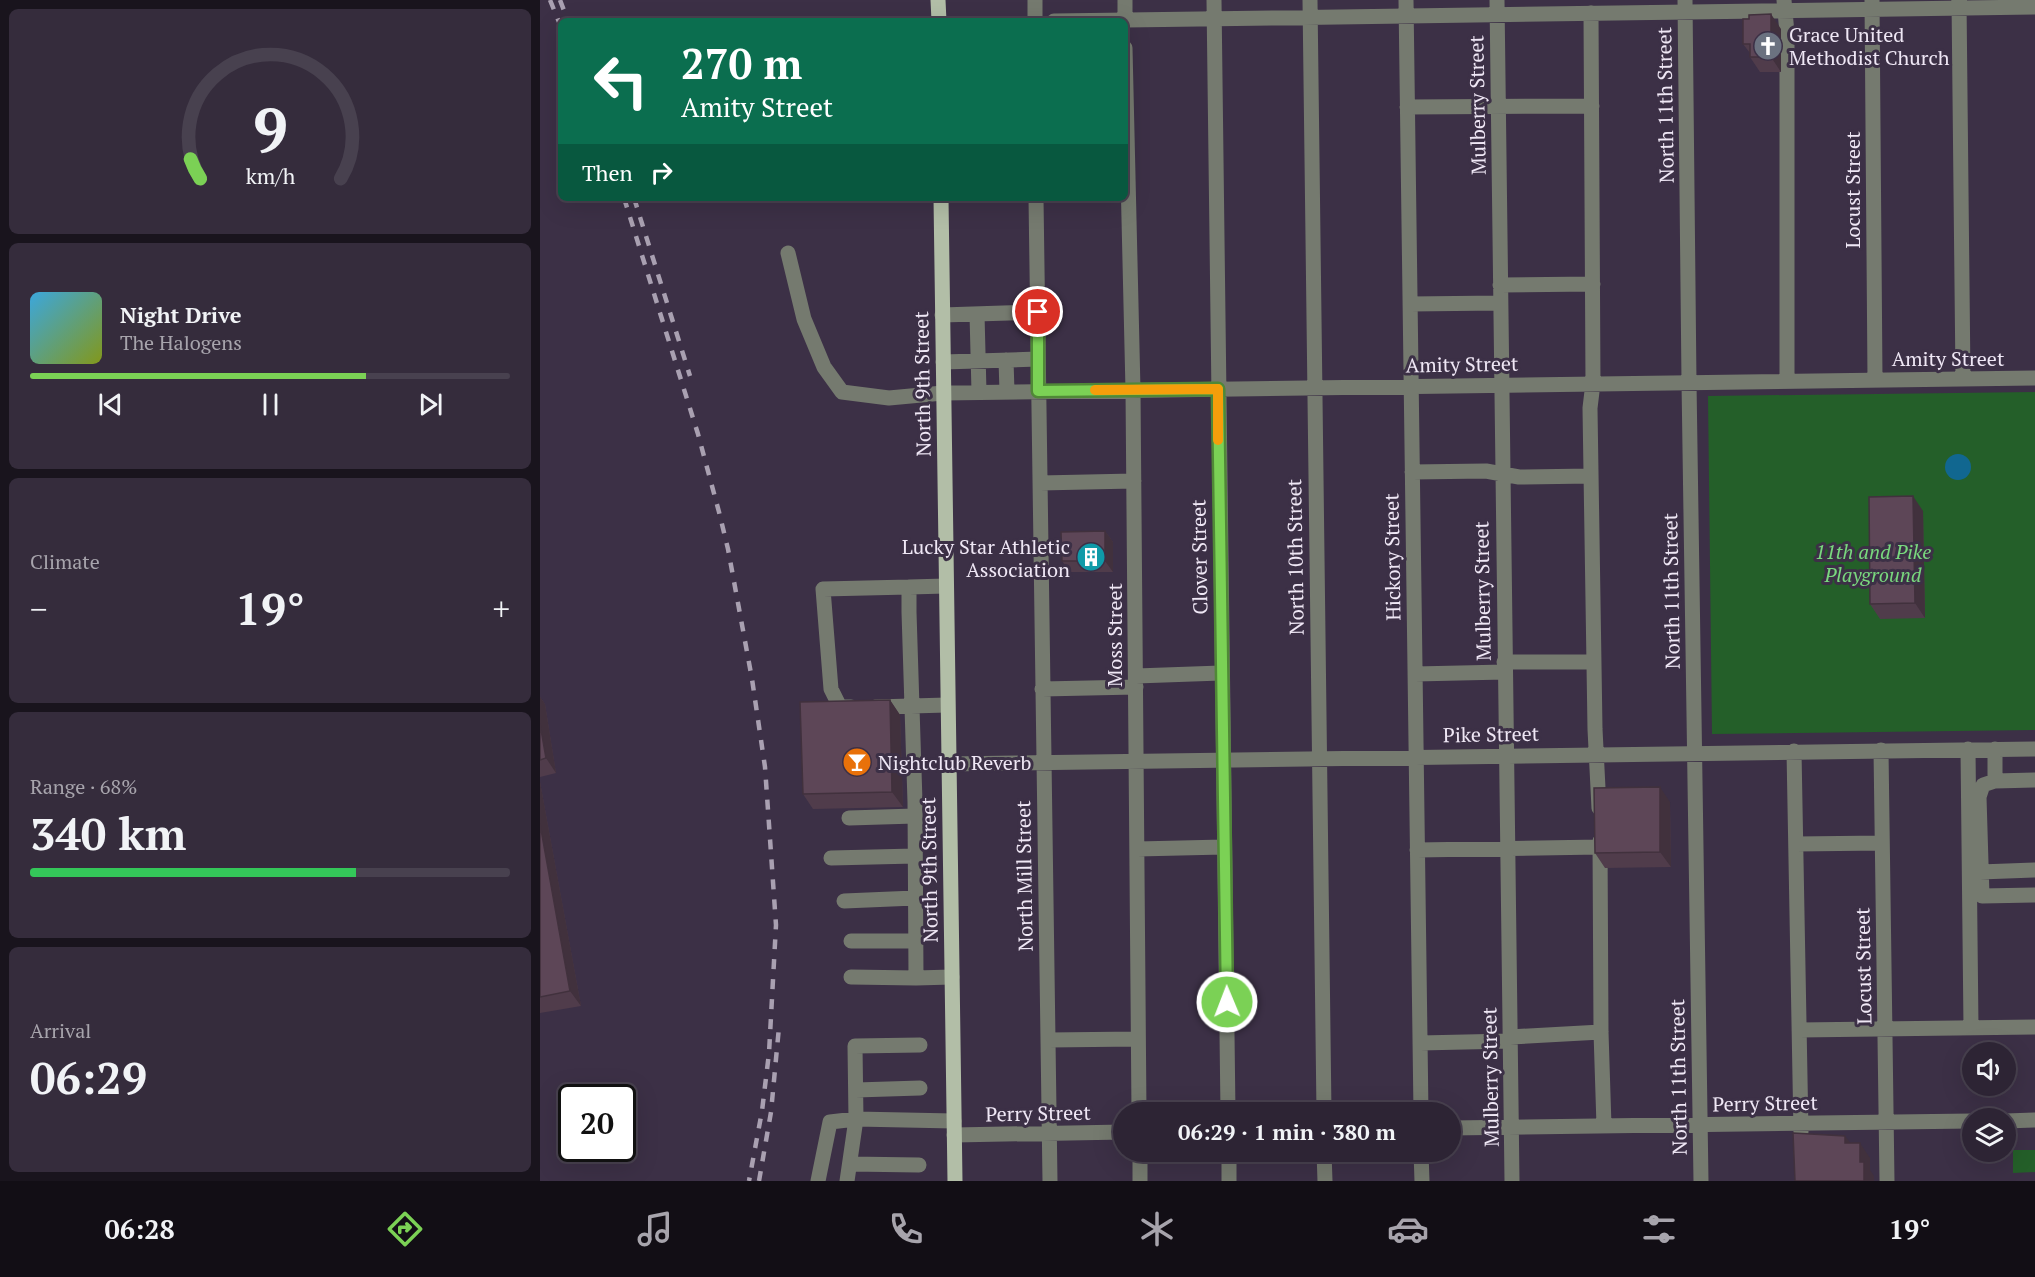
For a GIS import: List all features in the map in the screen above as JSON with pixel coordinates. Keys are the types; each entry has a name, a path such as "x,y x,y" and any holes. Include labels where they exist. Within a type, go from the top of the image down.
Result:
{"main road":[{"path":"938,0 939,18"},
{"name":"North 9th Street","path":"940,201 955,1181"}],"street":[{"path":"1035,0 1035,18"},
{"path":"1125,0 1125,18"},
{"name":"Clover Street","path":"1214,0 1228,1102"},
{"name":"North 10th Street","path":"1310,0 1313,387 1324,1102"},
{"name":"Hickory Street","path":"1406,0 1421,1102"},
{"name":"Locust Street","path":"1872,4 1875,379"},
{"path":"1128,21 1406,16 1497,7 1591,13 1685,6 1959,4 2035,7"},
{"path":"1959,4 1963,379"},
{"path":"1785,5 1787,380"},
{"name":"North 11th Street","path":"1685,6 1701,1181"},
{"name":"Mulberry Street","path":"1497,7 1500,385 1512,1181"},
{"path":"1591,13 1593,383 1590,408 1604,1126"},
{"path":"1407,107 1592,106"},
{"name":"North Mill Street","path":"1036,201 1050,1181"},
{"name":"Moss Street","path":"1128,201 1133,390 1139,1102"},
{"name":"Amity Street","path":"788,253 804,319 824,368 842,392 890,398 979,392 2035,378"},
{"path":"1500,285 1593,284"},
{"path":"1410,304 1500,303"},
{"path":"942,315 1038,312"},
{"path":"977,314 979,392"},
{"path":"943,362 1038,359"},
{"path":"1006,360 1007,392"},
{"path":"1412,472 1486,471 1519,477 1591,476"},
{"path":"1040,483 1134,480"},
{"path":"946,586 823,589 831,689 840,707 947,705"},
{"path":"909,587 915,816 916,978"},
{"path":"1415,674 1594,662"},
{"path":"1042,689 1221,673"},
{"path":"1968,749 1971,1028"},
{"path":"1995,749 1995,781"},
{"name":"Pike Street","path":"948,764 2035,749"},
{"name":"Locust Street","path":"1881,750 1887,1181"},
{"path":"1794,751 1801,1146"},
{"path":"2035,780 1995,781 1983,785 1979,797 1982,896 2035,895"},
{"path":"849,818 915,816"},
{"path":"1796,844 1882,843"},
{"path":"1137,849 1224,847"},
{"path":"1417,850 1600,847"},
{"path":"831,858 915,856"},
{"path":"1980,872 2035,870"},
{"path":"844,901 915,898"},
{"path":"851,941 915,941"},
{"path":"851,977 952,977"},
{"path":"1799,1030 2035,1027"},
{"path":"1420,1043 1601,1032"},
{"path":"1048,1040 1138,1040"},
{"path":"847,1181 856,1119 855,1046 920,1045"},
{"path":"856,1090 920,1088"},
{"name":"Perry Street","path":"818,1181 830,1122 856,1119 954,1128 1050,1133 1113,1132"},
{"path":"2016,1121 2035,1120"},
{"name":"Perry Street","path":"1461,1128 1962,1121"},
{"path":"1140,1162 1140,1181"},
{"path":"1229,1162 1229,1181"},
{"path":"1324,1162 1325,1181"},
{"path":"1421,1162 1422,1181"},
{"path":"850,1164 919,1165"}],"green space":[{"name":"11th and Pike Playground","path":"2035,392 2035,730 1712,734 1708,396"},
{"path":"2016,1150 2035,1150 2035,1172 2013,1173"}],"water":[{"path":"1958,454 1967,458 1971,467 1967,476 1958,480 1949,476 1945,467 1949,458"}],"building":[{"path":"1771,14 1771,57 1750,57 1750,44 1743,44 1743,19 1749,19 1749,15"},
{"path":"1913,496 1915,603 1870,604 1869,497"},
{"path":"1105,531 1105,561 1062,561 1061,532"},
{"name":"Nightclub Reverb","path":"890,700 892,792 803,794 800,702"},
{"path":"540,724 546,758 540,760"},
{"path":"1660,787 1660,852 1595,853 1594,788"},
{"path":"540,824 570,991 540,997"},
{"path":"1793,1133 1845,1136 1845,1143 1860,1143 1860,1162 1864,1162 1864,1181 1795,1181"}],"railway":[{"path":"550,0 558,20"},
{"path":"560,0 567,18"},
{"path":"625,201 698,434 719,512 752,679 765,767 776,925 769,1053 762,1111 749,1181"},
{"path":"635,201 690,376"},
{"path":"759,1181 771,1112 779,1027"}],"slow traffic":[{"path":"1095,390 1218,389 1218,440"}],"place":[{"name":"Grace United Methodist Church","path":"1768,46"},
{"name":"Lucky Star Athletic Association","path":"1091,557"},
{"name":"Nightclub Reverb","path":"857,762"}],"route":[{"path":"1038,312 1038,391 1218,389 1227,1002"}]}
